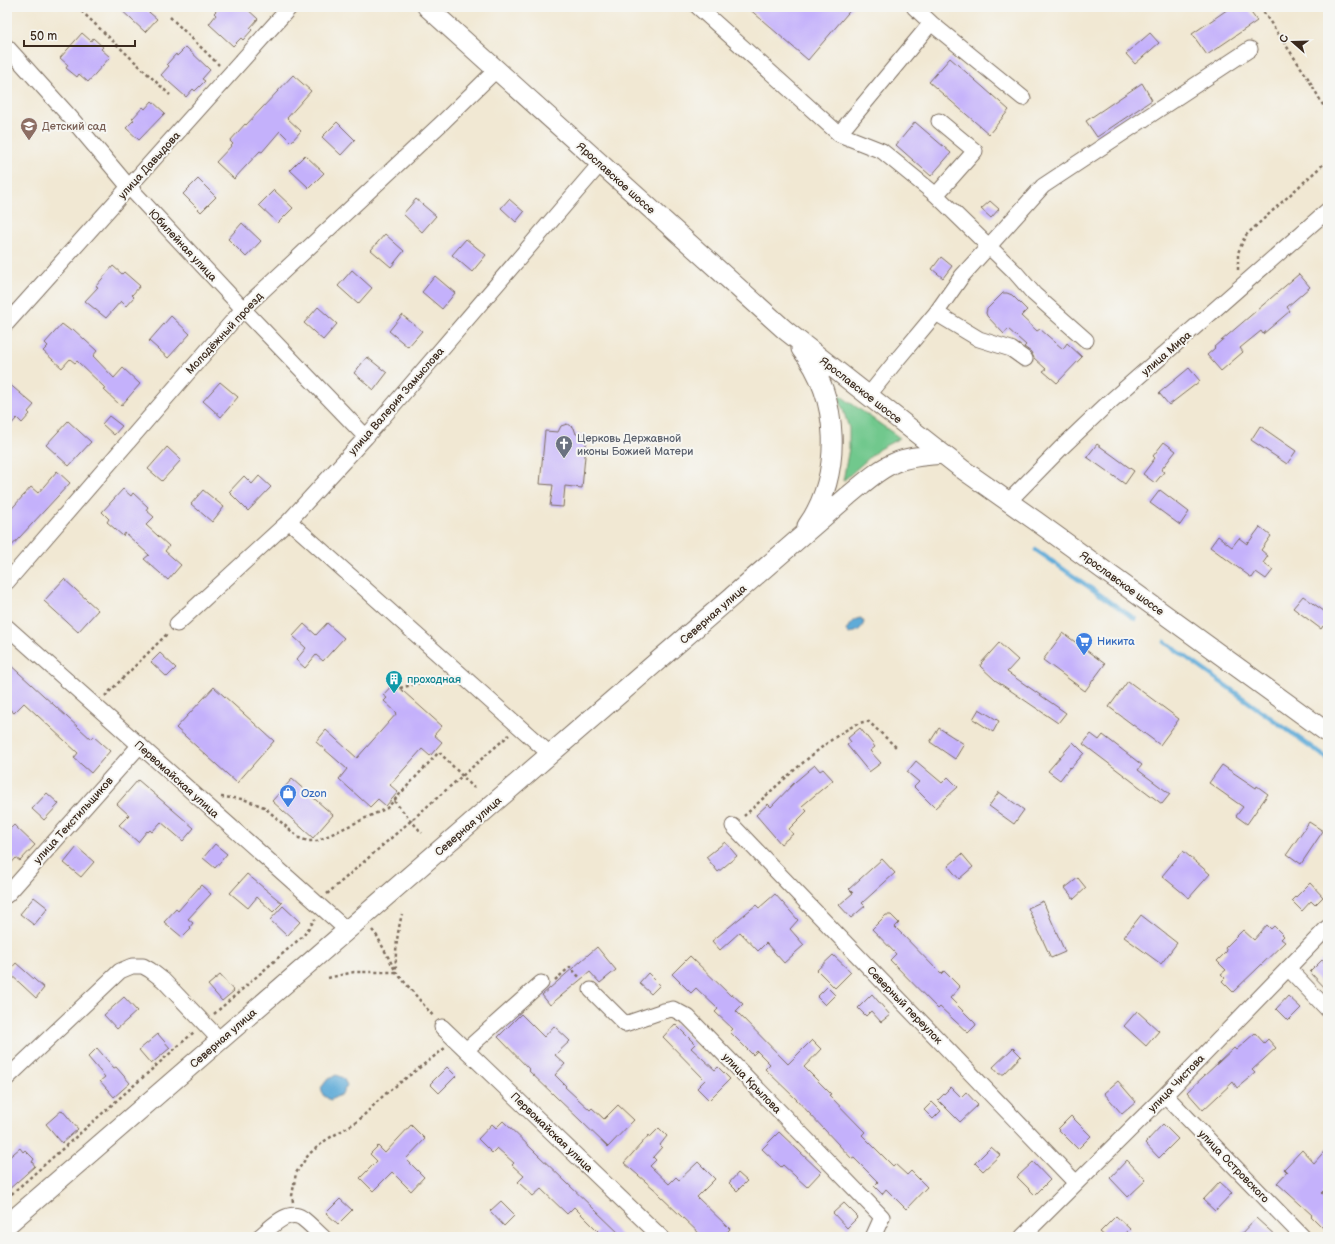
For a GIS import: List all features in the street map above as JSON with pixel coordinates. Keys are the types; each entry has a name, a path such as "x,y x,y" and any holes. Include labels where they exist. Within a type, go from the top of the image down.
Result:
{"main road":[{"name":"Ярославское шоссе","path":"427,7 785,330 943,454 1328,733"},
{"path":"785,330 808,358 819,379 831,422 832,455 826,489 815,514 796,542"},
{"name":"Северная улица","path":"7,1225 868,480 888,466 906,459 943,454"}],"street":[{"name":"улица Давыдова","path":"7,323 290,7"},
{"path":"698,7 839,134 882,151 936,195 1014,271 1034,294 1086,340"},
{"path":"914,7 931,23 1023,98"},
{"path":"839,134 931,23"},
{"name":"Юбилейная улица","path":"7,47 72,118 129,187 243,310 366,437"},
{"path":"868,396 936,313 962,276 1043,186 1250,50"},
{"name":"Молодёжный проезд","path":"7,582 243,310 496,70"},
{"path":"936,195 975,151 939,121"},
{"name":"улица Валерия Замыслова","path":"177,624 289,521 366,437 600,164"},
{"name":"улица Мира","path":"1009,502 1060,449 1104,407 1328,210"},
{"path":"936,313 979,339 1011,349 1025,359"},
{"path":"289,521 551,755"},
{"name":"Первомайская улица","path":"7,627 348,931"},
{"name":"улица Текстильщиков","path":"7,895 140,745"},
{"name":"Северный переулок","path":"733,826 1076,1184"},
{"name":"улица Чистова","path":"1022,1237 1165,1095 1328,927"},
{"path":"7,1078 120,971 132,966 143,966 163,980 220,1040"},
{"path":"1288,968 1328,1010"},
{"path":"460,1045 541,983"},
{"name":"улица Крылова","path":"591,990 625,1024 673,1009 688,1017 882,1217 873,1237"},
{"name":"Первомайская улица","path":"442,1027 661,1237"},
{"name":"улица Островского","path":"1165,1095 1303,1237"},
{"path":"259,1237 284,1217 293,1214 301,1217 323,1237"}],"path":[{"path":"77,7 170,95"},
{"path":"1260,7 1308,78 1328,114"},
{"path":"170,17 229,75"},
{"path":"1238,290 1238,253 1245,236 1328,160"},
{"path":"102,699 177,624"},
{"path":"400,688 459,673"},
{"path":"733,826 801,764 840,733 860,722 865,720 869,722 898,749"},
{"path":"325,896 519,726"},
{"path":"217,795 222,797 244,799 264,807 299,838 308,841 317,841 387,808 439,752 474,788"},
{"path":"394,801 422,833"},
{"path":"396,972 395,954 397,933 402,914"},
{"path":"7,1198 304,935 315,919"},
{"path":"377,936 396,972 442,1027"},
{"path":"541,983 552,982 570,967 591,990"},
{"path":"328,978 354,972 396,972"},
{"path":"293,1214 292,1196 296,1174 309,1154 326,1140 358,1121 384,1095 460,1045"}],"green space":[{"path":"838,394 900,438 879,449 843,481 849,448 849,428"}],"water":[{"path":"861,618 864,622 862,627 849,634 846,631 850,624 854,620"},
{"path":"336,1075 343,1078 347,1085 342,1094 330,1100 323,1095 321,1088 327,1080"}],"building":[{"path":"118,7 143,7 157,19 145,32"},
{"path":"220,7 245,7 258,19 250,28 252,30 243,40 241,38 233,46 209,24 216,15 214,13"},
{"path":"747,7 853,7 808,60"},
{"path":"1231,7 1247,7 1257,21 1207,55 1192,34"},
{"path":"82,33 91,41 93,38 103,47 101,49 110,57 88,82 79,74 77,77 66,68 68,65 60,58"},
{"path":"1150,33 1159,43 1135,64 1126,54"},
{"path":"186,47 210,70 202,79 205,81 195,91 193,89 186,97 161,75 169,66 167,64 176,54 177,56"},
{"path":"950,58 1009,110 989,134 929,82"},
{"path":"293,75 311,91 287,118 301,131 291,142 280,131 262,152 260,151 234,179 216,162 233,144 230,141 245,124 246,125"},
{"path":"1142,83 1152,100 1097,137 1086,121"},
{"path":"152,101 165,113 139,140 126,128 143,107 145,109"},
{"path":"337,122 355,140 341,155 322,137"},
{"path":"915,122 951,153 931,176 896,145"},
{"path":"305,155 324,173 309,188 290,170"},
{"path":"198,179 216,197 201,212 183,194"},
{"path":"274,190 293,208 278,223 259,205"},
{"path":"416,199 436,216 422,232 403,214"},
{"path":"509,199 524,212 516,222 501,208"},
{"path":"990,201 999,209 991,218 981,209"},
{"path":"242,223 261,241 246,257 228,239"},
{"path":"385,234 404,251 391,267 371,250"},
{"path":"466,239 486,255 472,272 452,255"},
{"path":"941,257 952,266 943,278 932,269"},
{"path":"113,266 122,274 124,272 140,286 132,295 134,297 126,306 121,301 106,318 85,301 98,287 96,286"},
{"path":"352,270 372,288 358,304 338,286"},
{"path":"1299,274 1310,287 1287,307 1290,311 1263,334 1261,331 1240,348 1243,352 1221,371 1207,355 1215,348 1214,347"},
{"path":"435,276 455,293 442,309 422,292"},
{"path":"1003,293 1012,295 1027,310 1021,316 1037,331 1040,329 1063,349 1067,343 1082,357 1057,383 1043,371 1046,369 1034,358 1031,352 1024,347 1026,345 1008,329 1004,334 987,316 987,309"},
{"path":"318,307 337,324 323,340 304,323"},
{"path":"402,315 422,331 408,347 389,331"},
{"path":"171,316 190,334 168,358 149,341"},
{"path":"62,324 71,331 73,329 97,351 93,356 114,378 123,368 140,384 121,406 77,361 75,363 70,359 62,368 43,351 48,346 45,343"},
{"path":"367,357 387,373 374,390 354,373"},
{"path":"1189,368 1200,381 1169,405 1159,393"},
{"path":"7,382 34,405 28,412 30,414 22,423 17,418 7,429"},
{"path":"220,382 238,397 221,417 203,401"},
{"path":"109,416 122,426 114,435 102,424"},
{"path":"68,421 91,442 69,466 46,445"},
{"name":"Церковь Державной иконы Божией Матери","path":"567,424 574,428 576,434 587,435 582,488 565,486 563,507 550,506 553,485 540,484 545,431 558,432 561,426"},
{"path":"1260,426 1296,451 1287,464 1251,440"},
{"path":"1164,442 1176,451 1161,470 1164,472 1155,483 1143,474 1155,458 1153,456"},
{"path":"1097,444 1134,471 1125,484 1087,457"},
{"path":"167,447 181,460 162,481 148,469"},
{"path":"57,471 70,483 7,551 7,514 31,487 38,493"},
{"path":"244,476 252,484 259,476 271,487 248,511 229,492"},
{"path":"123,489 131,496 133,493 148,507 146,510 154,517 146,525 169,546 165,551 181,565 168,580 144,559 149,555 125,533 123,536 107,522 109,519 102,512"},
{"path":"203,490 224,507 212,522 191,504"},
{"path":"1160,490 1189,512 1180,525 1150,503"},
{"path":"1260,527 1271,536 1261,550 1268,556 1263,563 1273,570 1266,579 1256,572 1252,578 1210,547 1218,536 1232,547 1239,538 1247,544"},
{"path":"64,579 98,610 78,632 44,601"},
{"path":"1303,596 1328,614 1328,630 1323,626 1321,629 1293,608"},
{"path":"327,623 344,638 323,661 316,655 305,668 296,660 306,648 293,636 304,624 316,635"},
{"path":"1063,633 1105,664 1085,691 1043,660"},
{"path":"999,643 1018,660 1007,672 1066,713 1058,723 995,680 980,666"},
{"path":"160,653 176,668 167,677 151,662"},
{"path":"7,662 91,739 93,736 110,751 91,773 74,758 78,753 24,703 14,713 7,707"},
{"path":"1128,681 1179,719 1160,745 1109,707"},
{"path":"394,683 442,726 434,735 442,742 430,756 422,749 390,785 398,792 386,806 378,799 370,807 339,779 347,769 316,742 326,730 357,758 397,713 384,701 387,698 383,695"},
{"path":"214,687 274,741 237,783 176,728"},
{"path":"979,709 999,721 993,732 973,719"},
{"path":"860,728 875,747 870,751 881,763 869,772 847,745 851,742 848,738"},
{"path":"939,728 964,744 955,759 930,742"},
{"path":"1091,734 1099,740 1103,735 1142,765 1138,770 1170,794 1162,804 1083,744"},
{"path":"1073,742 1084,753 1060,780 1048,771"},
{"path":"916,761 942,783 948,777 958,787 935,808 914,787 919,782 907,772"},
{"path":"815,765 820,771 823,769 833,780 802,806 807,811 789,829 793,834 781,844 756,815 768,804 771,807 795,782"},
{"path":"1222,765 1256,788 1257,786 1268,794 1247,824 1236,816 1243,807 1209,783"},
{"path":"292,779 333,815 313,838 272,801"},
{"path":"138,780 194,828 183,841 161,822 152,832 150,830 148,832 147,831 138,842 119,825 129,815 117,804"},
{"path":"999,792 1024,810 1014,824 989,806"},
{"path":"47,793 59,804 44,820 32,809"},
{"path":"1309,822 1323,831 1301,864 1287,854"},
{"path":"14,825 35,845 20,861 16,858 7,868 7,832"},
{"path":"725,842 737,856 718,872 706,857"},
{"path":"215,844 227,854 215,868 203,858"},
{"path":"77,847 94,862 81,877 64,863"},
{"path":"1183,851 1210,874 1189,898 1162,876"},
{"path":"962,854 973,867 959,879 948,866"},
{"path":"882,859 895,873 862,903 865,906 851,918 839,905 853,893 849,889"},
{"path":"247,874 282,903 273,912 257,897 248,908 230,893"},
{"path":"1078,878 1086,888 1074,899 1065,888"},
{"path":"1310,883 1323,897 1315,905 1311,901 1302,911 1292,901"},
{"path":"201,885 211,894 188,919 193,923 190,927 191,928 182,937 164,922 176,909 178,911"},
{"path":"775,894 798,920 790,929 804,945 784,963 766,943 758,951 740,932 720,950 712,941 756,905 759,908"},
{"path":"34,897 48,908 34,925 20,914"},
{"path":"1043,901 1065,952 1051,958 1028,908"},
{"path":"283,906 300,922 287,936 270,920"},
{"path":"886,915 891,915 899,923 895,927 941,974 944,971 960,987 950,998 975,1023 976,1025 968,1033 940,1007 938,1009 890,960 896,954 872,929"},
{"path":"1141,915 1177,943 1161,964 1124,937"},
{"path":"1267,925 1271,929 1274,926 1284,936 1281,939 1285,942 1233,992 1222,981 1225,978 1221,974 1226,970 1217,961 1227,951 1225,948 1243,930 1254,940"},
{"path":"597,947 616,970 600,983 590,972 550,1005 542,995"},
{"path":"833,955 851,972 835,988 817,970"},
{"path":"690,956 731,996 732,994 743,1004 736,1011 788,1064 812,1040 821,1049 804,1067 831,1094 829,1095 865,1132 862,1135 893,1166 895,1164 907,1175 911,1171 927,1187 906,1209 886,1189 882,1194 874,1186 878,1182 854,1158 852,1159 796,1099 765,1069 770,1064 757,1051 753,1055 730,1032 733,1029 715,1012 718,1009 696,988 691,993 672,974"},
{"path":"1322,960 1328,966 1328,991 1310,972"},
{"path":"16,963 44,988 36,998 8,972"},
{"path":"648,973 660,985 651,994 639,983"},
{"path":"220,975 234,991 222,1001 208,985"},
{"path":"827,987 835,995 825,1005 817,997"},
{"path":"872,994 890,1015 881,1022 871,1011 866,1016 858,1008"},
{"path":"1288,996 1301,1008 1288,1021 1276,1009"},
{"path":"124,997 137,1011 117,1029 104,1015"},
{"path":"1137,1011 1159,1031 1146,1046 1124,1026"},
{"path":"521,1014 544,1037 554,1026 570,1041 555,1055 565,1064 555,1075 566,1086 565,1087 590,1110 592,1108 604,1119 618,1105 634,1120 608,1147 529,1071 530,1070 498,1037"},
{"path":"675,1024 695,1044 691,1048 715,1070 718,1067 730,1079 709,1100 697,1088 705,1080 663,1037"},
{"path":"1255,1033 1264,1043 1268,1039 1276,1048 1252,1070 1255,1073 1237,1088 1233,1082 1203,1110 1187,1092 1234,1048 1236,1050"},
{"path":"158,1034 170,1048 151,1064 139,1050"},
{"path":"97,1048 114,1068 116,1067 130,1083 114,1097 100,1081 105,1077 88,1057"},
{"path":"1013,1048 1021,1056 1004,1074 999,1074 993,1067"},
{"path":"447,1067 456,1076 439,1093 430,1084"},
{"path":"1118,1081 1136,1102 1122,1114 1104,1093"},
{"path":"951,1087 961,1097 966,1092 978,1105 960,1122 938,1100"},
{"path":"932,1102 941,1111 933,1119 924,1110"},
{"path":"62,1110 78,1129 62,1143 46,1124"},
{"path":"1071,1116 1091,1136 1078,1149 1058,1129"},
{"path":"503,1121 623,1237 592,1237 598,1231 574,1207 567,1214 541,1189 533,1196 518,1182 524,1176 512,1165 514,1163 497,1148 492,1153 478,1139 492,1124 496,1128"},
{"path":"1163,1124 1178,1139 1159,1158 1145,1143"},
{"path":"411,1125 425,1139 406,1159 424,1177 411,1191 392,1172 373,1191 360,1178 377,1161 370,1154 378,1146 385,1153"},
{"path":"659,1128 667,1136 660,1145 662,1147 653,1157 656,1160 650,1166 669,1184 676,1177 679,1180 698,1162 715,1179 697,1197 730,1229 722,1237 703,1237 659,1195 660,1194 624,1163 649,1135 650,1137"},
{"path":"779,1132 821,1172 807,1187 783,1165 781,1167 762,1149"},
{"path":"991,1147 1000,1155 983,1171 975,1163"},
{"path":"1328,1147 1328,1187 1322,1193 1328,1199 1328,1233 1311,1216 1312,1215 1277,1183 1287,1172 1284,1169 1302,1150 1314,1163"},
{"path":"20,1148 23,1152 25,1150 34,1159 32,1162 35,1166 7,1191 7,1159"},
{"path":"1127,1160 1146,1180 1128,1197 1110,1178"},
{"path":"1033,1162 1050,1180 1035,1195 1017,1177"},
{"path":"738,1173 747,1181 737,1191 729,1183"},
{"path":"1220,1182 1232,1193 1215,1211 1203,1200"},
{"path":"340,1199 352,1210 338,1224 326,1213"},
{"path":"501,1201 515,1215 504,1226 490,1211"},
{"path":"844,1203 858,1217 847,1228 833,1213"},
{"path":"1116,1216 1130,1229 1122,1237 1106,1237 1100,1232"},
{"path":"1256,1218 1277,1237 1238,1237"}],"waterway":[{"path":"1036,550 1135,619"},
{"path":"1165,642 1328,759"}],"place":[{"name":"Детский сад","path":"29,141"},
{"name":"Церковь Державной иконы Божией Матери","path":"564,459"},
{"name":"Никита","path":"1084,656"},
{"name":"проходная","path":"394,694"},
{"name":"Ozon","path":"288,808"}]}
